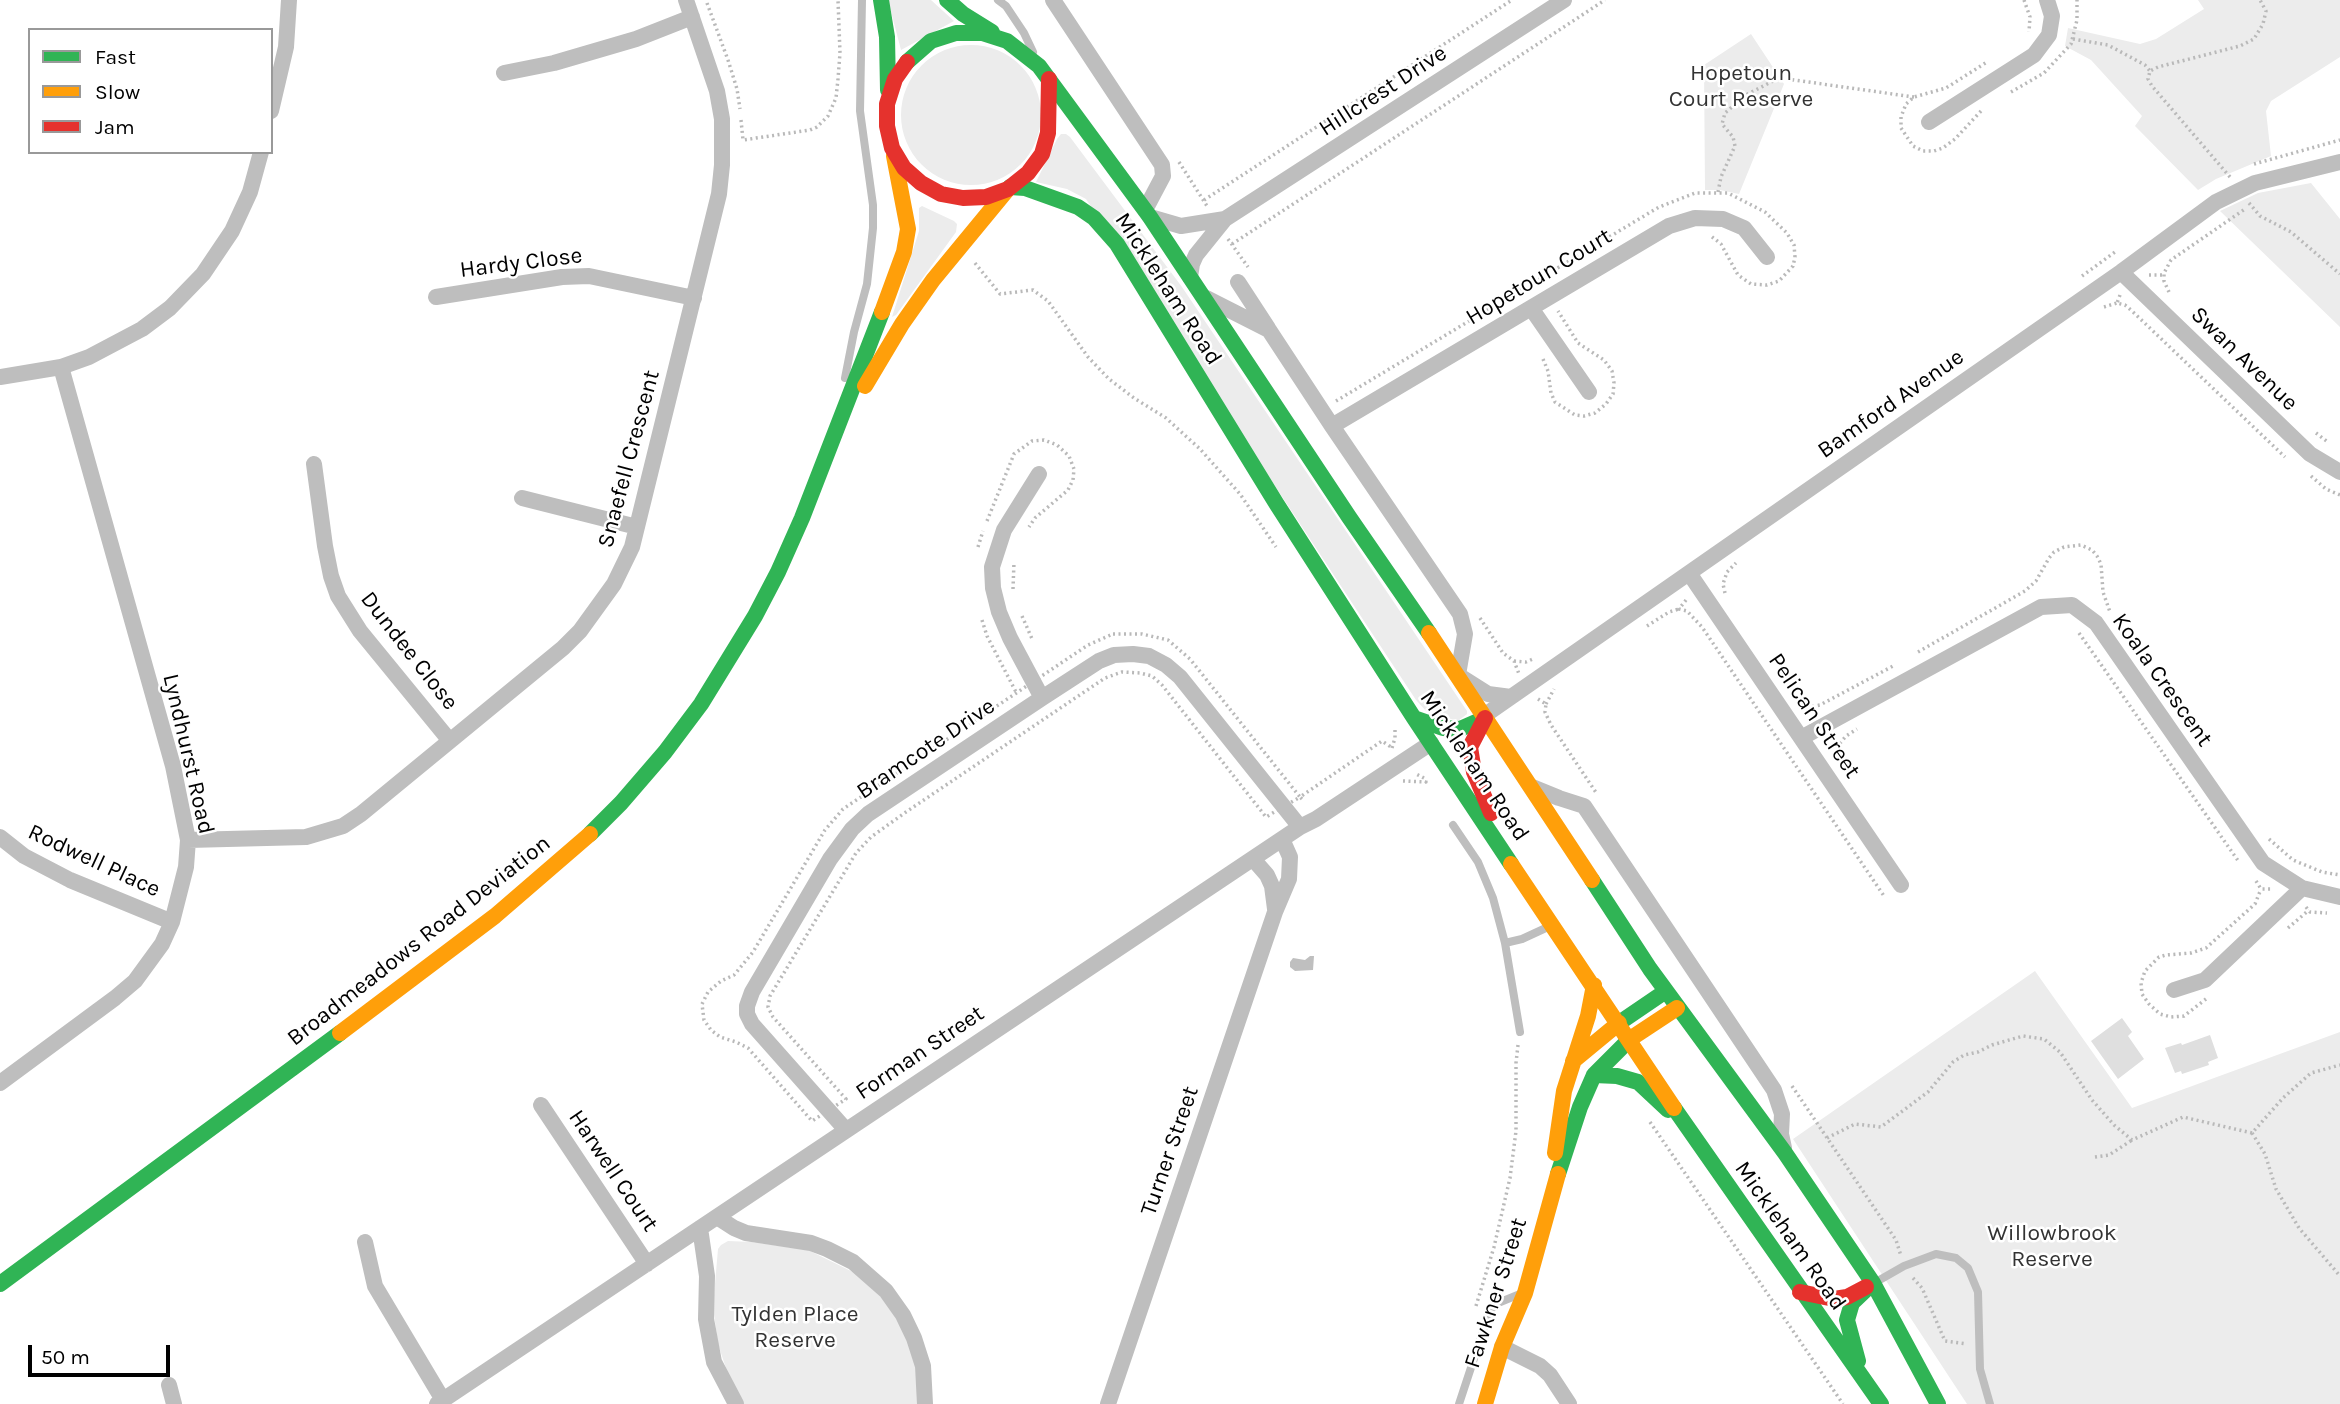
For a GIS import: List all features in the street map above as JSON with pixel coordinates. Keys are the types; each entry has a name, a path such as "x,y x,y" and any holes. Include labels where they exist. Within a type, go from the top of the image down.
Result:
{"main road":[{"path":"881,0 889,68 887,126 892,148 904,168 921,183 941,194 963,198 986,197 1009,188 1028,173 1042,154 1048,133 1044,73 1007,41 962,14 947,0"},
{"path":"887,104 895,79 910,57 931,41 956,33 982,33 1007,41"},
{"name":"Mickleham Road","path":"1044,73 1191,277 1666,991 1785,1153 1873,1283 1938,1404"},
{"name":"Broadmeadows Road Deviation","path":"0,1284 437,961 541,879 611,813 665,752 728,662 778,572 833,441 904,252 908,229 892,148"},
{"name":"Broadmeadows Road Deviation","path":"833,441 902,324 951,256 1009,188"},
{"name":"Mickleham Road","path":"1009,188 1025,188 1077,207 1094,218 1117,244 1276,503 1430,743 1688,1129 1881,1404"},
{"path":"1414,718 1443,728 1460,729 1485,718"},
{"path":"1485,718 1470,747 1474,772 1515,868"},
{"name":"Fawkner Street","path":"1551,1196 1564,1091 1588,1016 1594,985"},
{"path":"1572,1063 1619,1023 1666,991"},
{"name":"Fawkner Street","path":"1485,1404 1502,1347 1524,1293 1551,1196 1580,1107 1594,1075 1630,1039 1677,1007"},
{"path":"1594,1075 1617,1076 1638,1082 1688,1129"},
{"path":"1800,1292 1834,1299 1847,1297 1873,1283"},
{"path":"1864,1381 1847,1320 1852,1303 1873,1283"}],"street":[{"path":"273,102 286,47 289,0"},
{"name":"Snaefell Crescent","path":"188,840 306,837 343,826 549,661 580,631 614,584 632,547 719,194 722,119 717,91 686,0"},
{"path":"1053,0 1162,165 1163,176 1147,213"},
{"name":"Hillcrest Drive","path":"1191,277 1196,255 1225,219 1564,0"},
{"path":"1929,122 2034,55 2049,35 2052,16 2047,0"},
{"path":"504,72 554,63 624,42 692,16"},
{"path":"0,377 61,367 89,357 142,330 170,308 217,257 250,192 256,154"},
{"name":"Bamford Avenue","path":"1485,718 1488,713 2121,272 2216,202 2255,183 2340,162"},
{"name":"Hillcrest Drive","path":"1147,213 1181,226 1225,219"},
{"name":"Hopetoun Court","path":"1332,426 1669,226 1695,218 1723,219 1744,228 1767,257"},
{"name":"Swan Avenue","path":"2121,272 2310,453 2340,472"},
{"name":"Hardy Close","path":"436,297 562,277 589,276 694,298"},
{"path":"1238,282 1269,330"},
{"name":"Mickleham Road","path":"1204,297 1269,330 1460,614 1465,634 1458,675"},
{"path":"1531,308 1589,393"},
{"name":"Lyndhurst Road","path":"0,1083 135,981 162,944 172,922 186,867 188,840 173,766 61,367"},
{"name":"Dundee Close","path":"314,464 325,546 338,596 360,631 450,741"},
{"path":"1039,474 1004,530 992,567 993,588 999,612 1042,698"},
{"path":"522,498 637,527"},
{"name":"Pelican Street","path":"1689,573 1807,735 1901,885"},
{"name":"Koala Crescent","path":"1807,735 2041,607 2072,605 2096,623 2263,863 2298,892 2340,897"},
{"name":"Bramcote Drive","path":"846,1130 752,1024 747,1014 747,1006 752,992 830,859 852,829 869,814 1042,698 1099,661 1114,655 1149,656 1180,677 1300,827"},
{"path":"1458,675 1488,694 1511,697"},
{"name":"Forman Street","path":"440,1402 1300,827 1430,743"},
{"name":"Mickleham Road","path":"1530,786 1559,799 1584,806 1774,1090 1782,1114 1781,1134 1785,1153"},
{"name":"Rodwell Place","path":"0,837 24,856 70,880 172,922"},
{"name":"Turner Street","path":"1108,1404 1275,912 1289,879 1290,858 1282,839"},
{"path":"1253,859 1272,886 1275,912"},
{"path":"2174,990 2205,980 2298,892"},
{"name":"Harwell Court","path":"541,1105 648,1264"},
{"path":"717,1217 746,1233 811,1243 827,1249 853,1262 886,1291 915,1338 923,1366 925,1404"},
{"path":"699,1228 707,1276 706,1319 715,1362 736,1404"},
{"path":"365,1242 375,1286 440,1402"},
{"path":"1502,1347 1540,1366 1569,1404"},
{"path":"169,1385 174,1404"}],"lane":[{"path":"833,441 872,255 873,205 860,111 862,0"},
{"path":"998,0 1006,6 1024,33 1044,73"},
{"path":"1453,825 1478,862 1493,898 1505,943 1520,1032"},
{"path":"1505,943 1522,939 1552,925"},
{"path":"1873,1283 1904,1266 1936,1254 1956,1258 1968,1268 1978,1292 1980,1369 1990,1404"},
{"path":"1459,1404 1490,1310 1507,1297 1524,1293"}],"path":[{"path":"706,0 737,89 743,139 810,130 828,116 836,98 838,79 838,0"},
{"path":"1204,200 1512,0"},
{"path":"1232,244 1605,0"},
{"path":"2150,71 2240,46 2254,39 2263,24 2266,11 2260,0"},
{"path":"2049,35 2108,45 2145,65 2150,71"},
{"path":"2150,71 2148,79 2152,86 2260,216 2291,232 2340,274"},
{"path":"1718,193 1721,177 1735,146 1733,137 1723,124 1725,113 1746,95 1773,81 1780,78 1914,97"},
{"path":"2175,298 2164,281 2164,273 2171,260 2251,206"},
{"path":"975,263 1000,294 1033,290 1048,301 1088,357 1109,379 1166,418 1200,449 1240,494 1252,512"},
{"path":"2099,309 2117,303"},
{"path":"2309,428 2329,443"},
{"path":"1912,656 2025,592 2036,581 2054,552 2074,545 2092,550 2097,556 2101,564 2103,592 2108,610 2116,621"},
{"path":"1725,594 1723,584 1727,572 1747,556"},
{"path":"1644,628 1669,612 1679,609"},
{"path":"2078,633 2243,865"},
{"path":"1112,634 1142,634 1168,640 1190,659 1300,797 1283,807 1266,817 1162,685 1152,676 1122,672 1105,678 906,812 871,837 856,853 770,996 768,1007 773,1017 846,1099 813,1121 748,1048 720,1037 704,1020 702,1004 708,992 734,975 753,952 825,830 843,809 1087,645 1112,634"},
{"path":"1801,705 1819,705 1900,662"},
{"path":"1546,704 1555,689"},
{"path":"1810,707 1805,715 1807,735 1823,744 1836,748 1863,725"},
{"path":"2268,838 2293,860 2322,872 2340,875"},
{"path":"2250,873 2261,889 2298,892 2310,912 2330,913"},
{"path":"1475,1309 1494,1247 1510,1178 1516,1131 1516,1063 1520,1032"},
{"path":"1979,1345 1952,1344 1945,1341 1922,1288 1904,1266 1896,1240 1827,1138 1855,1124 1881,1127 1928,1092 1953,1062 1964,1055 2023,1036 2044,1039 2060,1052 2092,1100 2114,1125 2132,1140"},
{"path":"2252,1133 2283,1098 2311,1073 2340,1065"},
{"path":"2095,1157 2109,1155 2132,1140 2183,1118 2252,1133 2265,1154 2276,1189 2299,1228 2340,1276"}],"green space":[{"path":"888,0 931,0 954,21 901,50"},
{"path":"2198,0 2340,0 2340,57 2271,101 2266,111 2271,156 2216,179 2198,190 2135,126 2142,116 2091,60 2065,46 2068,28 2140,44 2156,39 2204,9"},
{"name":"Hopetoun Court Reserve","path":"1751,34 1784,84 1739,194 1705,190 1704,65"},
{"path":"971,45 998,51 1020,66 1035,88 1041,115 1035,142 1020,164 998,179 971,185 944,179 922,164 907,142 901,115 907,88 922,66 944,51"},
{"path":"1061,134 1070,137 1182,287 1467,711 1458,721 1427,712 1416,700 1086,199 1067,189 1036,182"},
{"path":"2311,183 2340,219 2340,327 2220,211 2258,193"},
{"path":"922,206 954,221 957,224 956,232 892,317 919,231 919,208"},
{"name":"Willowbrook Reserve","path":"2035,971 2132,1108 2340,1032 2340,1404 1967,1404 1793,1139"},
{"name":"Tylden Place Reserve","path":"728,1241 808,1250 853,1272 872,1287 888,1305 907,1337 915,1365 919,1404 742,1404 731,1383 718,1344 713,1307 718,1249"}],"shaded area":[{"path":"1314,956 1313,970 1295,971 1290,967 1293,958 1305,960"}],"building":[{"path":"2122,1018 2132,1032 2128,1036 2144,1059 2118,1079 2091,1041"},
{"path":"2210,1035 2218,1058 2208,1062 2209,1065 2182,1074 2181,1071 2175,1073 2165,1048"}],"traffic: fast":[{"path":"881,0 887,37 888,90"},
{"path":"947,0 963,14 992,32"},
{"path":"907,62 931,41 956,33 982,33 1007,41 1039,66 1150,217 1429,633"},
{"path":"1010,187 1025,188 1078,207 1094,218 1117,244 1276,503 1511,864"},
{"path":"590,834 665,752 701,704 755,616 802,518 882,312"},
{"path":"1414,718 1443,728 1460,729 1485,718"},
{"path":"1592,880 1650,969 1785,1153 1873,1283 1938,1404"},
{"path":"1619,1023 1666,991"},
{"path":"0,1284 340,1033"},
{"path":"1558,1174 1580,1107 1594,1075 1630,1039"},
{"path":"1594,1075 1617,1076 1638,1082 1668,1110"},
{"path":"1674,1108 1881,1404"},
{"path":"1858,1361 1847,1320 1852,1303 1873,1283"}],"traffic: slow":[{"path":"882,312 904,252 908,229 894,156"},
{"path":"865,386 902,324 933,280 1008,189"},
{"path":"1429,633 1592,880"},
{"path":"340,1033 495,916 590,834"},
{"path":"1511,864 1674,1108"},
{"path":"1555,1153 1564,1091 1588,1016 1594,985"},
{"path":"1630,1039 1677,1008"},
{"path":"1573,1061 1619,1023"},
{"path":"1485,1404 1502,1347 1525,1293 1558,1174"}],"traffic: jam":[{"path":"907,62 895,79 887,104 887,126 892,148 904,168 921,183 941,194 963,198 986,197 1008,189 1028,173 1042,154 1048,133 1049,79"},
{"path":"1485,718 1470,747 1474,772 1491,813"},
{"path":"1800,1292 1834,1299 1847,1297 1866,1287"}]}
